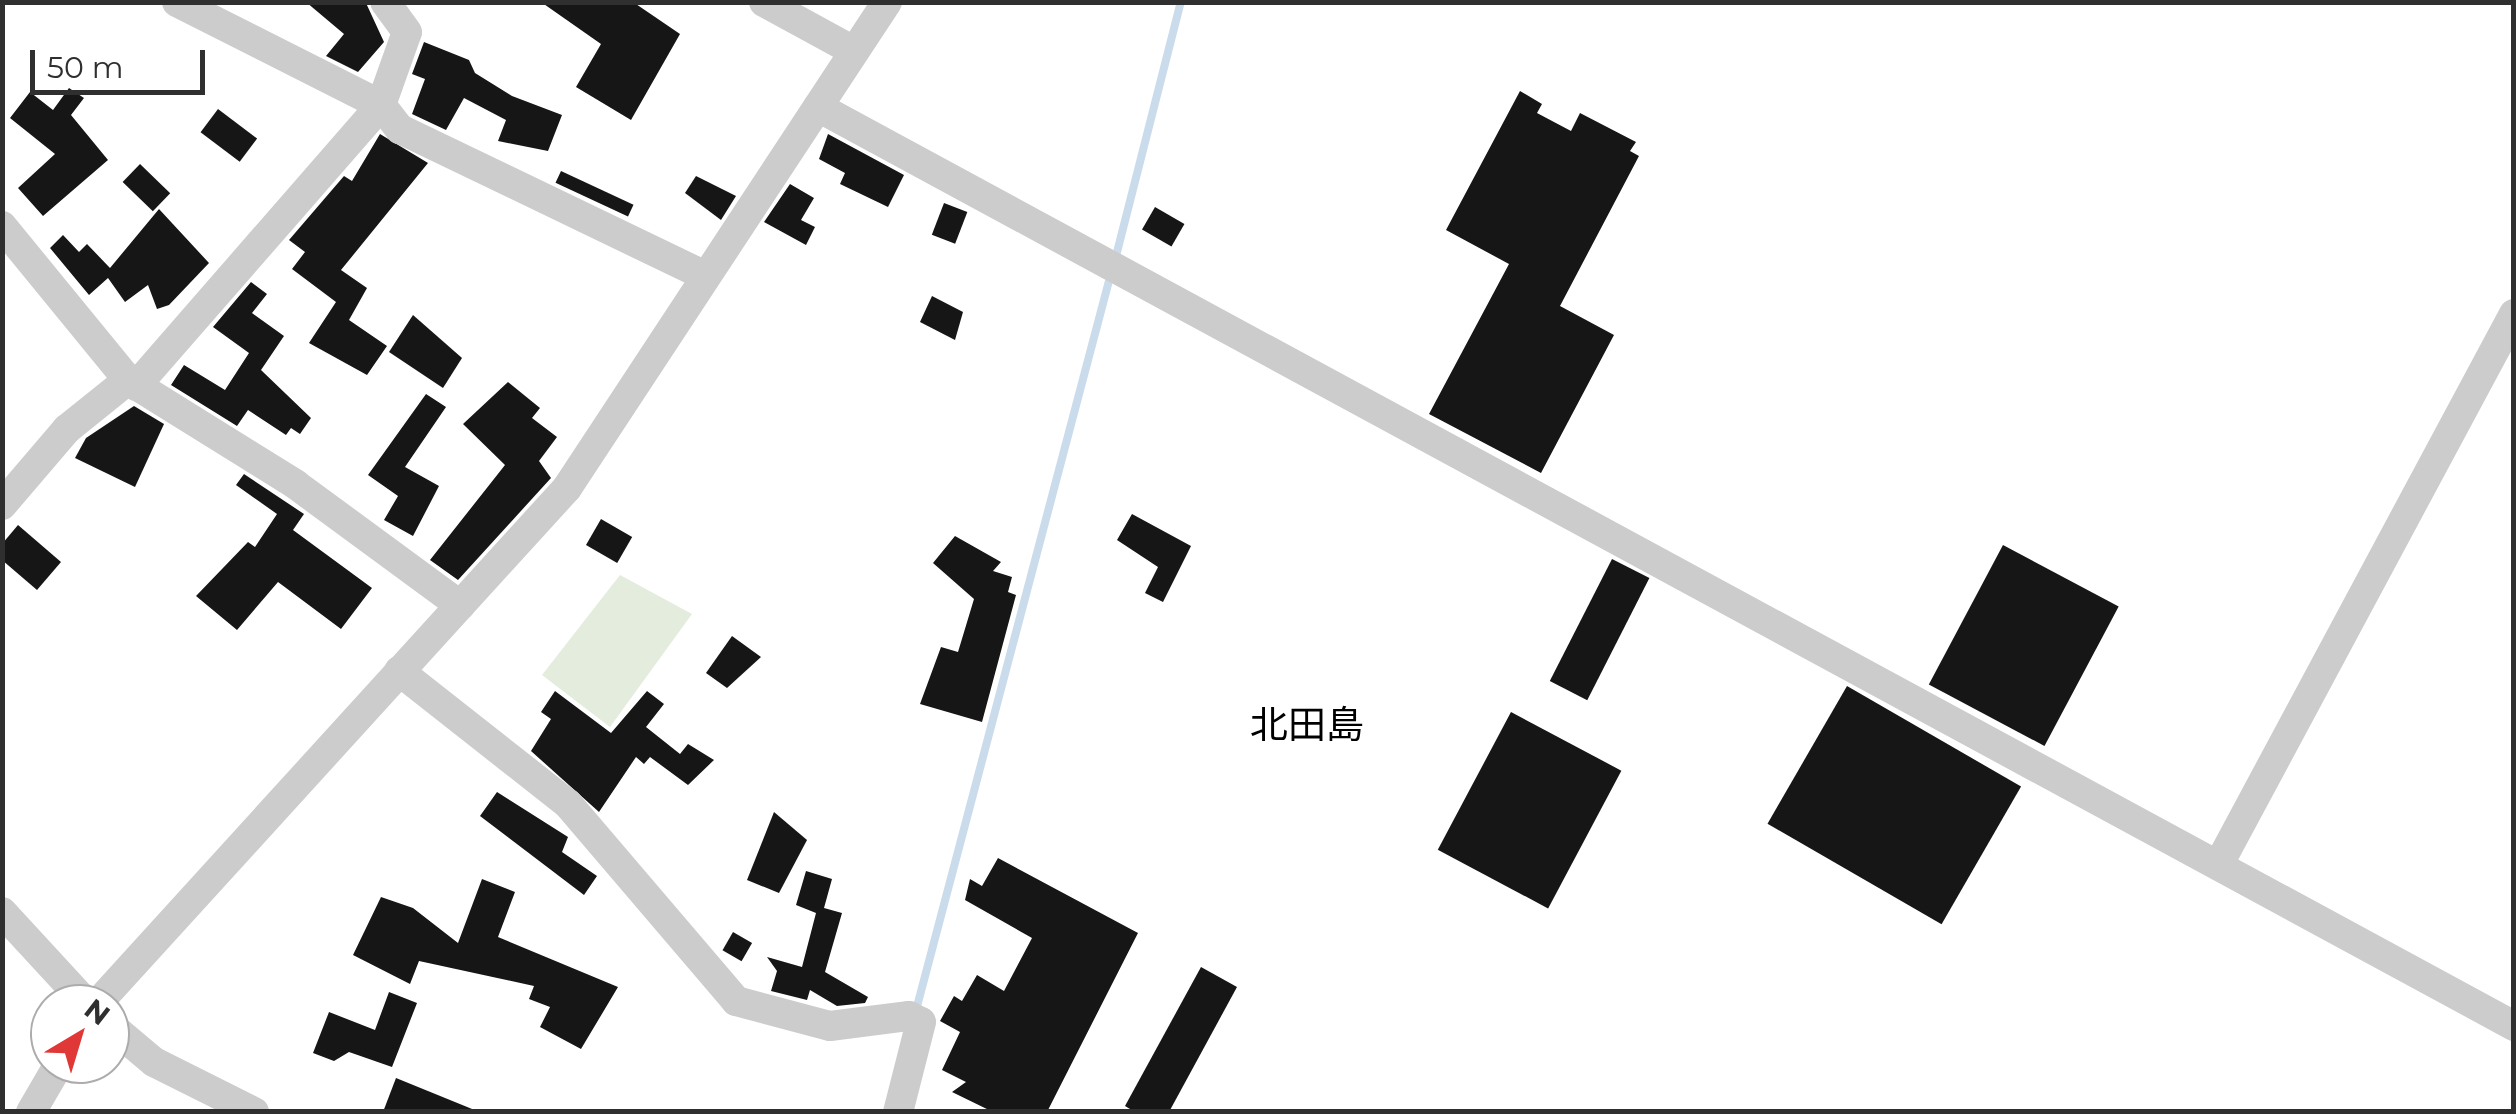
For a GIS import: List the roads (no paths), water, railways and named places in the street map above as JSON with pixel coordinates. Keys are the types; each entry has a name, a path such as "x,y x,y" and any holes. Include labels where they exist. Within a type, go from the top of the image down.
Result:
{"street":[{"path":"177,2 380,105 400,129 705,276"},
{"path":"2,505 68,429 132,383 380,105 407,32 385,2"},
{"path":"764,2 854,51"},
{"path":"115,984 567,488 888,2"},
{"path":"818,108 2220,862 2514,1026"},
{"path":"2,226 132,383 296,484 460,605"},
{"path":"2220,862 2514,314"},
{"path":"399,671 568,804 736,1000 830,1026 909,1016 921,1022 898,1112"},
{"path":"2,912 69,984"},
{"path":"130,1042 154,1062 254,1112"},
{"path":"31,1112 48,1084"}],"waterway":[{"path":"1115,260 1181,2"},
{"path":"915,1014 1111,273"}],"district":[{"name":"北田島","path":"1307,725"}]}
